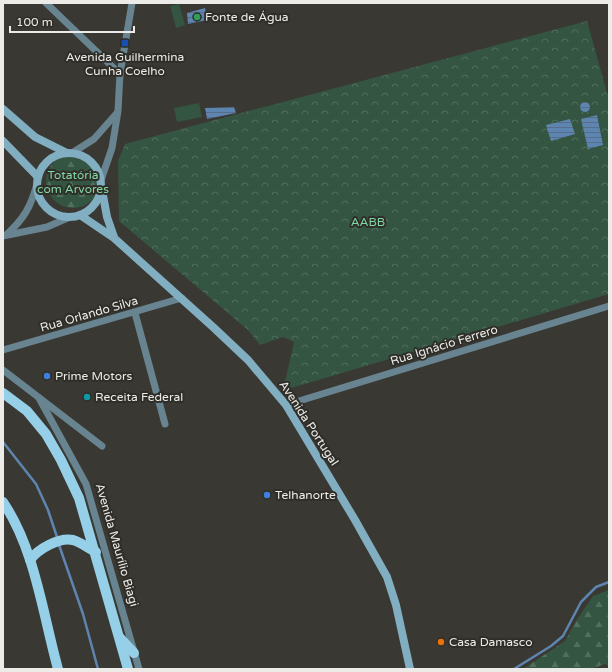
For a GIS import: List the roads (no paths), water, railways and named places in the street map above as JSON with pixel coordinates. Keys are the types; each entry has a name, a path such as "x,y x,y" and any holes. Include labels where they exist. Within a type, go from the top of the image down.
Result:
{"main road":[{"name":"Avenida Maurílio Biagi","path":"3,393 27,412 46,434 61,460 79,498 96,552 128,669"},
{"path":"3,502 18,530 30,560 58,669"},
{"path":"30,560 44,547 68,540 82,543 96,552"},
{"path":"119,637 134,653"}],"street":[{"path":"46,3 120,74"},
{"path":"5,235 47,227 70,217 80,215 95,204 112,148 118,111 120,74 132,3"},
{"path":"3,110 35,137 69,153 82,156 91,162 98,170 107,217 114,238"},
{"path":"5,235 20,223 26,214 32,203 41,170 48,161 59,154 69,153 94,139 118,111"},
{"path":"3,141 38,181 39,194 44,204 55,213 70,217"},
{"name":"Avenida Portugal","path":"80,215 114,238 182,298 248,360 286,405 355,520 387,577 396,605 410,669"},
{"name":"Rua Orlando Silva","path":"3,350 135,313 182,298"},
{"name":"Rua Ignácio Ferrero","path":"286,405 609,306"},
{"path":"135,313 165,424"},
{"path":"3,370 102,446"},
{"name":"Avenida Maurílio Biagi","path":"39,398 86,484 139,669"}],"water":[{"name":"Fonte de Água","path":"205,8 207,20 188,24 187,13"},
{"path":"583,102 587,102 589,103 589,111 583,112 580,109 580,105"},
{"path":"234,107 236,113 207,119 205,108"},
{"path":"597,115 603,145 588,149 581,119"},
{"path":"570,119 575,134 551,141 546,125"}],"waterway":[{"path":"3,442 36,484 48,510 58,540"},
{"path":"59,545 83,614 98,669"},
{"path":"514,669 551,646 563,636 581,602 596,587 609,582"}],"place":[{"name":"Fonte de Água","path":"197,17"},
{"name":"Avenida Guilhermina Cunha Coelho","path":"125,43"},
{"name":"Prime Motors","path":"47,376"},
{"name":"Receita Federal","path":"87,397"},
{"name":"Telhanorte","path":"267,495"},
{"name":"Casa Damasco","path":"441,642"}],"park label":[{"name":"Totatória com Arvores","path":"73,182"},
{"name":"AABB","path":"368,222"}]}
